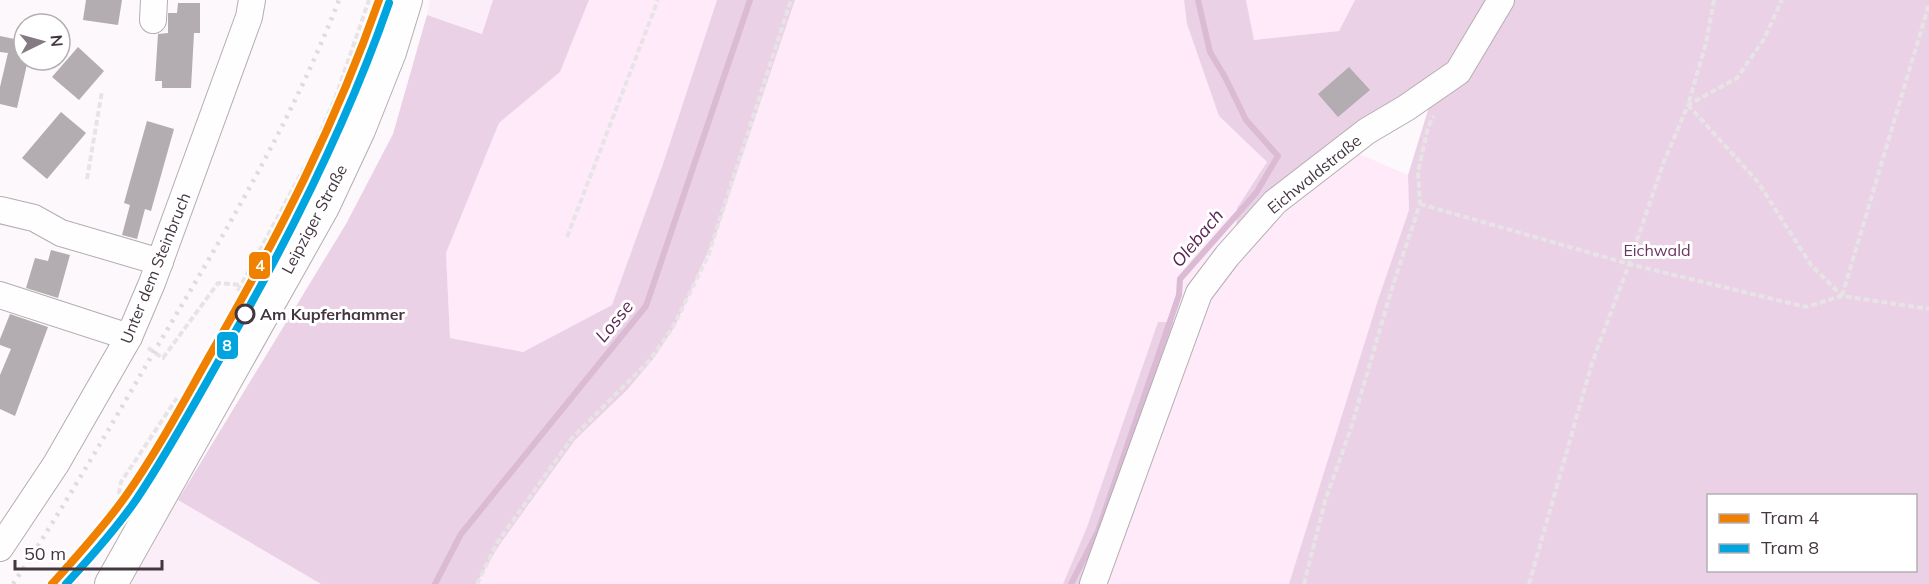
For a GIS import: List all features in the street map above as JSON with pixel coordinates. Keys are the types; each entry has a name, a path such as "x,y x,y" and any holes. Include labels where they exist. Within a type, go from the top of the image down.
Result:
{"main road":[{"name":"Leipziger Straße","path":"111,584 323,207 359,129 390,52 406,0"}],"street":[{"name":"Unter dem Steinbruch","path":"0,548 56,464 129,337 160,262 249,17 252,0"},
{"name":"Eichwaldstraße","path":"1093,584 1199,293 1227,256 1275,202 1367,131 1406,108 1458,72 1501,0"},
{"path":"0,210 34,218 60,233 160,262"},
{"path":"0,295 129,337"}],"path":[{"path":"238,291 311,155 336,96 369,0"},
{"path":"567,237 658,0"},
{"path":"477,584 497,543 572,438 648,362 672,328 708,256 791,0"},
{"path":"1529,584 1592,363 1663,164 1688,105 1706,43 1714,0"},
{"path":"1688,105 1737,78 1764,39 1782,0"},
{"path":"1842,296 1929,4"},
{"path":"87,180 102,91"},
{"path":"1688,105 1758,182 1811,265 1842,296"},
{"path":"1304,584 1325,501 1351,428 1393,285 1420,204 1418,172 1428,127 1438,109"},
{"path":"1420,204 1629,264 1806,307 1842,296 1929,309"},
{"path":"129,337 163,358 218,283 241,285"},
{"path":"122,516 119,494 121,483 177,398"}],"shaded area":[{"path":"430,0 493,0 483,34 427,15"},
{"path":"589,0 717,0 663,164 612,305 523,352 450,338 446,253 499,123 560,72"},
{"path":"795,0 1184,0 1187,24 1219,116 1267,162 1237,208 1236,238 1087,527 1063,584 476,584 500,544 575,440 627,390 654,358 675,326 716,234"},
{"path":"1246,0 1355,0 1339,31 1254,40"},
{"path":"1357,153 1408,175 1409,210 1378,300 1289,584 1097,584 1202,297 1319,174"},
{"path":"178,500 321,584 131,584"}],"green space":[{"path":"493,0 589,0 560,72 499,123 446,253 450,338 523,352 612,305 663,164 717,0 795,0 716,234 675,326 654,358 627,390 575,440 500,544 476,584 321,584 178,500 346,224 393,134 427,15 482,34"},
{"name":"Eichwald","path":"1184,0 1246,0 1254,40 1339,31 1355,0 1929,0 1929,584 1289,584 1378,300 1409,210 1408,175 1437,81 1236,237 1237,208 1267,162 1219,116 1187,24"},
{"path":"1158,322 1183,322 1089,584 1063,584 1087,527"}],"building":[{"path":"86,0 122,0 118,25 83,20"},
{"path":"178,3 200,3 200,33 194,33 191,88 162,88 162,81 155,81 158,34 168,33 168,13 177,13"},
{"path":"0,36 12,38 12,72 25,72 17,108 0,104 0,87 8,53 0,52"},
{"path":"78,47 104,71 79,100 52,77 56,72 72,72 72,54"},
{"path":"1349,67 1370,90 1338,117 1318,94"},
{"path":"61,112 86,133 47,179 22,158"},
{"path":"147,121 174,129 151,211 145,209 137,239 122,235 130,205 124,203"},
{"path":"51,250 70,255 58,298 26,288 35,258 48,261"},
{"path":"10,314 48,327 15,416 0,409 0,375 11,349 0,345 0,339"}],"waterway":[{"name":"Losse","path":"435,584 461,534 646,306 750,0"},
{"name":"Olebach","path":"1071,584 1098,531 1179,295 1180,279 1256,193 1278,156 1246,120 1210,52 1198,0"}],"railway":[{"path":"13,584 90,460 259,171 301,87 339,0"}],"tram line":[{"name":"4","path":"52,584 108,520 138,478 241,300 286,216 326,132 363,45 379,0"},
{"name":"8","path":"66,584 136,500 171,444 250,306 295,222 336,136 389,3"}],"place":[{"name":"Am Kupferhammer","path":"245,314"}]}
